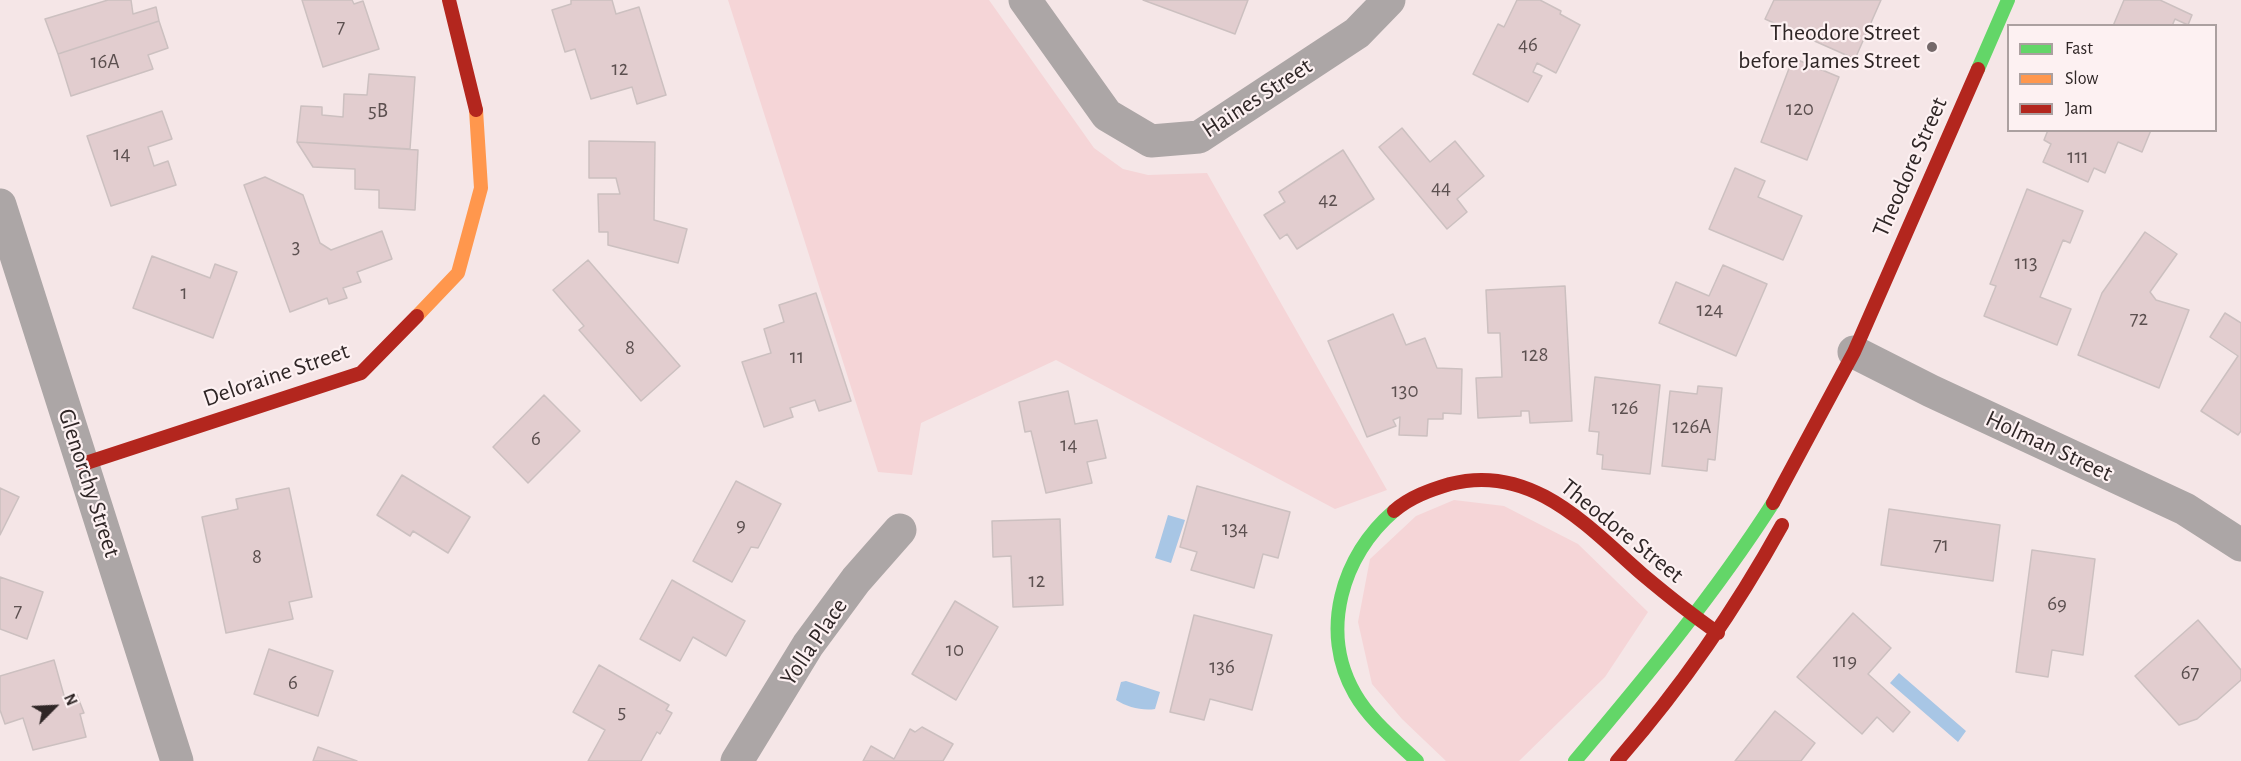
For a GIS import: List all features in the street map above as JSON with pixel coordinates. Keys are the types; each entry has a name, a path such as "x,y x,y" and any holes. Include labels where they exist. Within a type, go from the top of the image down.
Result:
{"street":[{"name":"Deloraine Street","path":"83,464 361,373 458,273 481,188 475,100 449,0"},
{"name":"Haines Street","path":"1025,0 1107,115 1151,141 1199,137 1357,33 1389,0"},
{"name":"Theodore Street","path":"1617,761 1623,731 1693,616 1742,551 1776,498 1854,352 2008,0"},
{"name":"Glenorchy Street","path":"0,205 177,761"},
{"name":"Theodore Street","path":"1826,434 1854,352"},
{"name":"Holman Street","path":"1854,352 1931,391 2185,509 2241,545"},
{"name":"Theodore Street","path":"1417,761 1378,726 1353,691 1343,666 1337,627 1342,588 1347,570 1365,539 1387,514 1412,496 1437,487 1473,480 1504,480 1528,488 1569,512 1693,616"},
{"name":"Theodore Street","path":"1575,761 1623,731 1684,680 1718,633 1789,513"},
{"name":"Yolla Place","path":"737,761 808,645 856,580 900,530"},
{"path":"1693,616 1718,633"}],"shaded area":[{"path":"728,0 989,0 1094,148 1123,169 1148,175 1207,173 1387,490 1335,509 1056,360 921,423 912,475 878,472"},
{"path":"1454,500 1504,506 1578,544 1648,612 1605,677 1519,761 1446,761 1402,719 1372,684 1358,622 1370,559 1416,516"}],"water":[{"path":"1168,515 1185,520 1171,563 1155,558"},
{"path":"1899,673 1966,731 1958,742 1890,683"},
{"path":"1126,681 1160,692 1155,709 1135,708 1116,700 1121,682"}],"building":[{"path":"108,0 131,0 133,14 156,7 159,21 58,54 45,19"},
{"path":"302,0 352,0 354,4 363,1 379,49 323,67"},
{"path":"571,0 612,0 616,14 639,7 666,95 637,104 632,87 591,99 575,49 565,52 552,10 571,4"},
{"path":"1143,0 1248,0 1235,34"},
{"path":"1517,0 1540,0 1561,11 1560,14 1580,25 1556,73 1537,63 1533,72 1542,76 1528,102 1473,74 1498,24 1504,27"},
{"path":"1774,0 1881,0 1855,59 1765,19"},
{"path":"2124,0 2160,0 2192,15 2188,24 2175,19 2173,24 2114,24"},
{"path":"159,21 168,48 148,55 153,69 71,96 58,54"},
{"path":"1793,58 1839,77 1807,160 1761,142"},
{"path":"369,74 415,77 410,149 297,142 301,106 322,107 322,115 343,117 344,94 367,95"},
{"path":"162,111 172,139 148,147 154,166 168,161 176,185 111,206 87,136"},
{"path":"1402,128 1430,162 1455,141 1484,176 1457,199 1467,212 1447,229 1379,147"},
{"path":"2047,132 2150,132 2142,152 2118,142 2105,173 2094,168 2088,182 2043,162 2051,144 2044,140"},
{"path":"589,141 655,142 654,220 687,229 678,263 608,245 608,232 599,232 598,194 620,194 616,178 589,178"},
{"path":"297,142 418,150 415,210 379,208 379,190 355,189 355,169 313,167"},
{"path":"1343,150 1374,199 1297,249 1287,234 1280,239 1264,215 1285,202 1279,192"},
{"path":"1735,168 1765,181 1758,197 1802,216 1783,260 1709,229"},
{"path":"265,177 303,195 320,243 331,250 382,231 392,259 357,272 361,282 343,288 347,298 329,304 327,298 290,312 244,185"},
{"path":"2027,189 2083,211 2070,243 2063,240 2040,297 2071,309 2057,345 1984,316 1996,286 1990,284"},
{"path":"2145,232 2177,254 2150,292 2156,300 2189,310 2159,388 2078,355 2102,293"},
{"path":"152,256 210,278 215,264 237,272 213,338 133,308"},
{"path":"588,260 680,366 641,401 579,330 584,326 553,290"},
{"path":"1723,265 1767,284 1736,356 1659,323 1676,282 1709,296"},
{"path":"1565,286 1572,421 1530,423 1529,411 1521,411 1521,416 1478,418 1476,378 1502,377 1500,333 1488,333 1486,290"},
{"path":"816,293 851,401 819,411 815,400 790,408 793,417 764,427 742,362 771,353 764,329 784,322 779,305"},
{"path":"2225,313 2241,323 2241,431 2238,435 2201,411 2238,356 2210,337"},
{"path":"1393,314 1406,345 1425,338 1437,368 1462,369 1461,414 1443,413 1443,419 1428,419 1427,436 1399,435 1400,417 1393,420 1396,426 1367,437 1328,341"},
{"path":"1595,377 1660,385 1650,474 1602,469 1603,455 1597,454 1599,432 1589,431"},
{"path":"1698,386 1722,388 1715,460 1708,459 1707,471 1662,466 1670,391 1697,394"},
{"path":"1068,391 1075,424 1097,420 1106,458 1087,462 1092,483 1046,493 1031,431 1025,432 1019,402"},
{"path":"544,395 580,431 528,483 493,447"},
{"path":"402,475 470,517 448,553 413,531 410,536 377,515"},
{"path":"736,481 781,504 758,548 751,547 732,582 693,561"},
{"path":"1197,486 1290,512 1278,558 1263,554 1254,588 1191,570 1197,552 1180,547"},
{"path":"0,488 19,497 0,535"},
{"path":"289,488 312,597 289,602 293,619 226,633 202,517 238,509 236,499"},
{"path":"1889,509 2000,525 1993,581 1881,565"},
{"path":"1060,519 1063,605 1013,607 1011,556 993,557 992,521"},
{"path":"2032,550 2095,559 2083,655 2052,650 2048,677 2016,672"},
{"path":"0,577 43,592 27,639 0,629"},
{"path":"672,580 745,621 726,656 693,637 680,661 640,639"},
{"path":"955,601 998,627 956,700 912,674"},
{"path":"1853,613 1891,648 1868,674 1910,712 1893,732 1877,717 1862,734 1797,677"},
{"path":"1194,615 1272,635 1252,710 1210,699 1204,720 1170,712"},
{"path":"2198,620 2241,670 2241,680 2197,719 2179,725 2135,676"},
{"path":"269,649 333,671 318,716 254,694"},
{"path":"54,660 65,699 77,695 84,713 80,714 86,737 33,750 23,718 5,724 0,710 0,676"},
{"path":"599,665 669,705 666,710 672,713 660,734 657,732 641,761 588,761 605,730 573,712"},
{"path":"1775,711 1815,743 1801,761 1735,761"},
{"path":"922,727 953,744 943,761 863,761 871,746 894,759 910,729 915,732"},
{"path":"318,747 357,761 313,761"}],"traffic: fast":[{"path":"1978,69 2008,0"},
{"path":"1575,761 1703,603 1773,503"},
{"path":"1394,511 1361,549 1349,572 1338,620 1339,645 1344,670 1361,703 1383,729 1417,761"}],"traffic: slow":[{"path":"417,316 458,273 481,188 476,110"}],"traffic: jam":[{"path":"449,0 476,110"},
{"path":"1773,503 1854,352 1978,69"},
{"path":"83,464 361,373 417,316"},
{"path":"1394,511 1421,494 1450,484 1480,480 1507,482 1532,491 1556,503 1579,519 1661,590 1718,633"},
{"path":"1617,761 1706,648 1782,525"}],"place":[{"name":"Theodore Street before James Street","path":"1932,47"}]}
